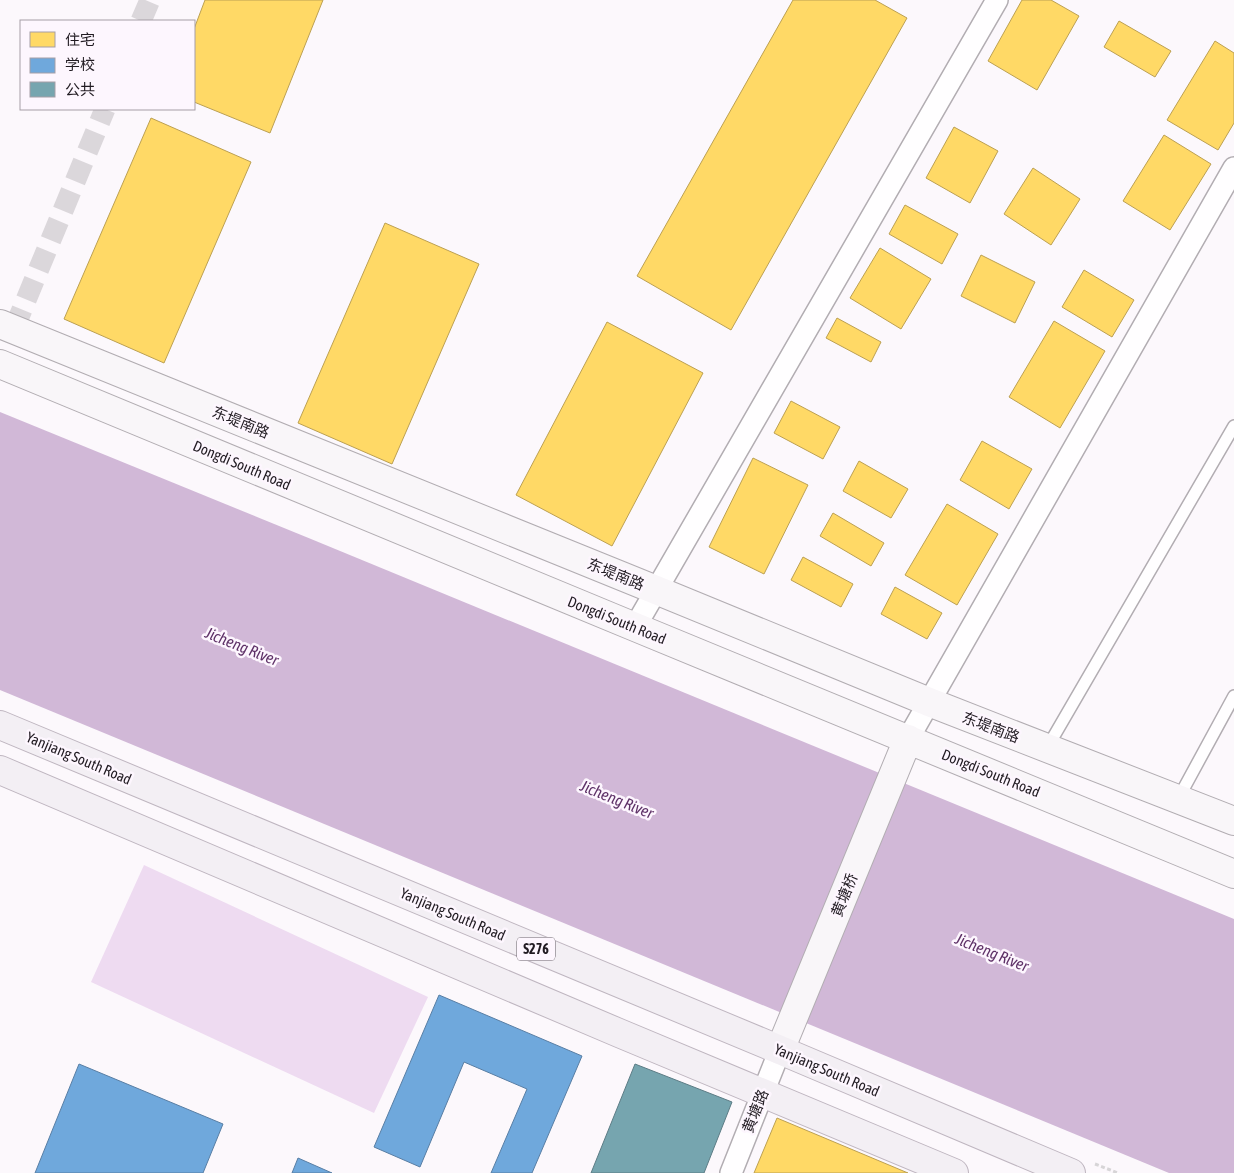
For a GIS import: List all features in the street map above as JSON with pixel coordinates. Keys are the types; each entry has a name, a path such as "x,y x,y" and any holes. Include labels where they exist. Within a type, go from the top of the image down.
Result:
{"main road":[{"name":"东堤南路","path":"0,324 929,702 1234,821"},
{"name":"Dongdi South Road","path":"0,364 1234,874"},
{"name":"Yanjiang South Road","path":"0,725 1071,1173"},
{"name":"黄塘桥","path":"780,1050 908,739"},
{"path":"0,770 954,1173"}],"street":[{"path":"634,627 997,0"},
{"path":"908,739 1234,168"},
{"name":"黄塘路","path":"731,1173 780,1050"}],"lane":[{"path":"1047,748 1234,426"},
{"path":"1178,799 1234,696"}],"shaded area":[{"path":"144,865 428,997 374,1113 91,982"}],"water":[{"name":"Jicheng River","path":"0,412 1234,919 1234,1173 1169,1173 0,690"}],"building: 住宅":[{"path":"205,0 323,0 270,133 195,102 195,26"},
{"path":"793,0 875,0 907,18 731,330 637,276"},
{"path":"1022,0 1051,0 1079,16 1037,90 988,61"},
{"path":"1119,21 1171,51 1155,77 1104,47"},
{"path":"1215,41 1234,53 1234,123 1218,150 1167,120"},
{"path":"151,118 251,162 164,363 64,319"},
{"path":"954,127 998,151 970,203 926,178"},
{"path":"1164,135 1211,164 1170,230 1123,201"},
{"path":"1033,168 1080,199 1051,245 1004,214"},
{"path":"905,205 958,234 942,264 889,234"},
{"path":"385,223 479,264 392,464 298,423"},
{"path":"880,248 931,279 901,329 850,298"},
{"path":"981,255 1035,282 1015,323 961,296"},
{"path":"1084,270 1134,300 1112,337 1062,307"},
{"path":"837,318 881,342 871,362 826,338"},
{"path":"1054,321 1105,351 1060,428 1009,397"},
{"path":"607,322 703,373 612,546 516,495"},
{"path":"791,401 840,427 823,459 774,433"},
{"path":"982,441 1032,469 1009,509 960,480"},
{"path":"753,458 808,485 764,574 709,547"},
{"path":"859,461 908,489 891,518 843,491"},
{"path":"947,504 998,534 957,605 905,575"},
{"path":"833,513 884,543 871,566 820,536"},
{"path":"803,557 853,584 841,607 791,580"},
{"path":"895,587 942,613 927,639 881,614"},
{"path":"777,1118 908,1173 754,1173"}],"building: 学校":[{"path":"439,995 582,1056 532,1173 491,1173 527,1089 464,1062 420,1167 374,1147"},
{"path":"79,1064 223,1124 203,1173 35,1173"},
{"path":"298,1158 332,1173 292,1173"}],"building: 公共":[{"path":"635,1064 732,1102 704,1173 591,1173"}],"tunnel":[{"path":"141,20 150,0"},
{"path":"14,329 105,110"}]}
